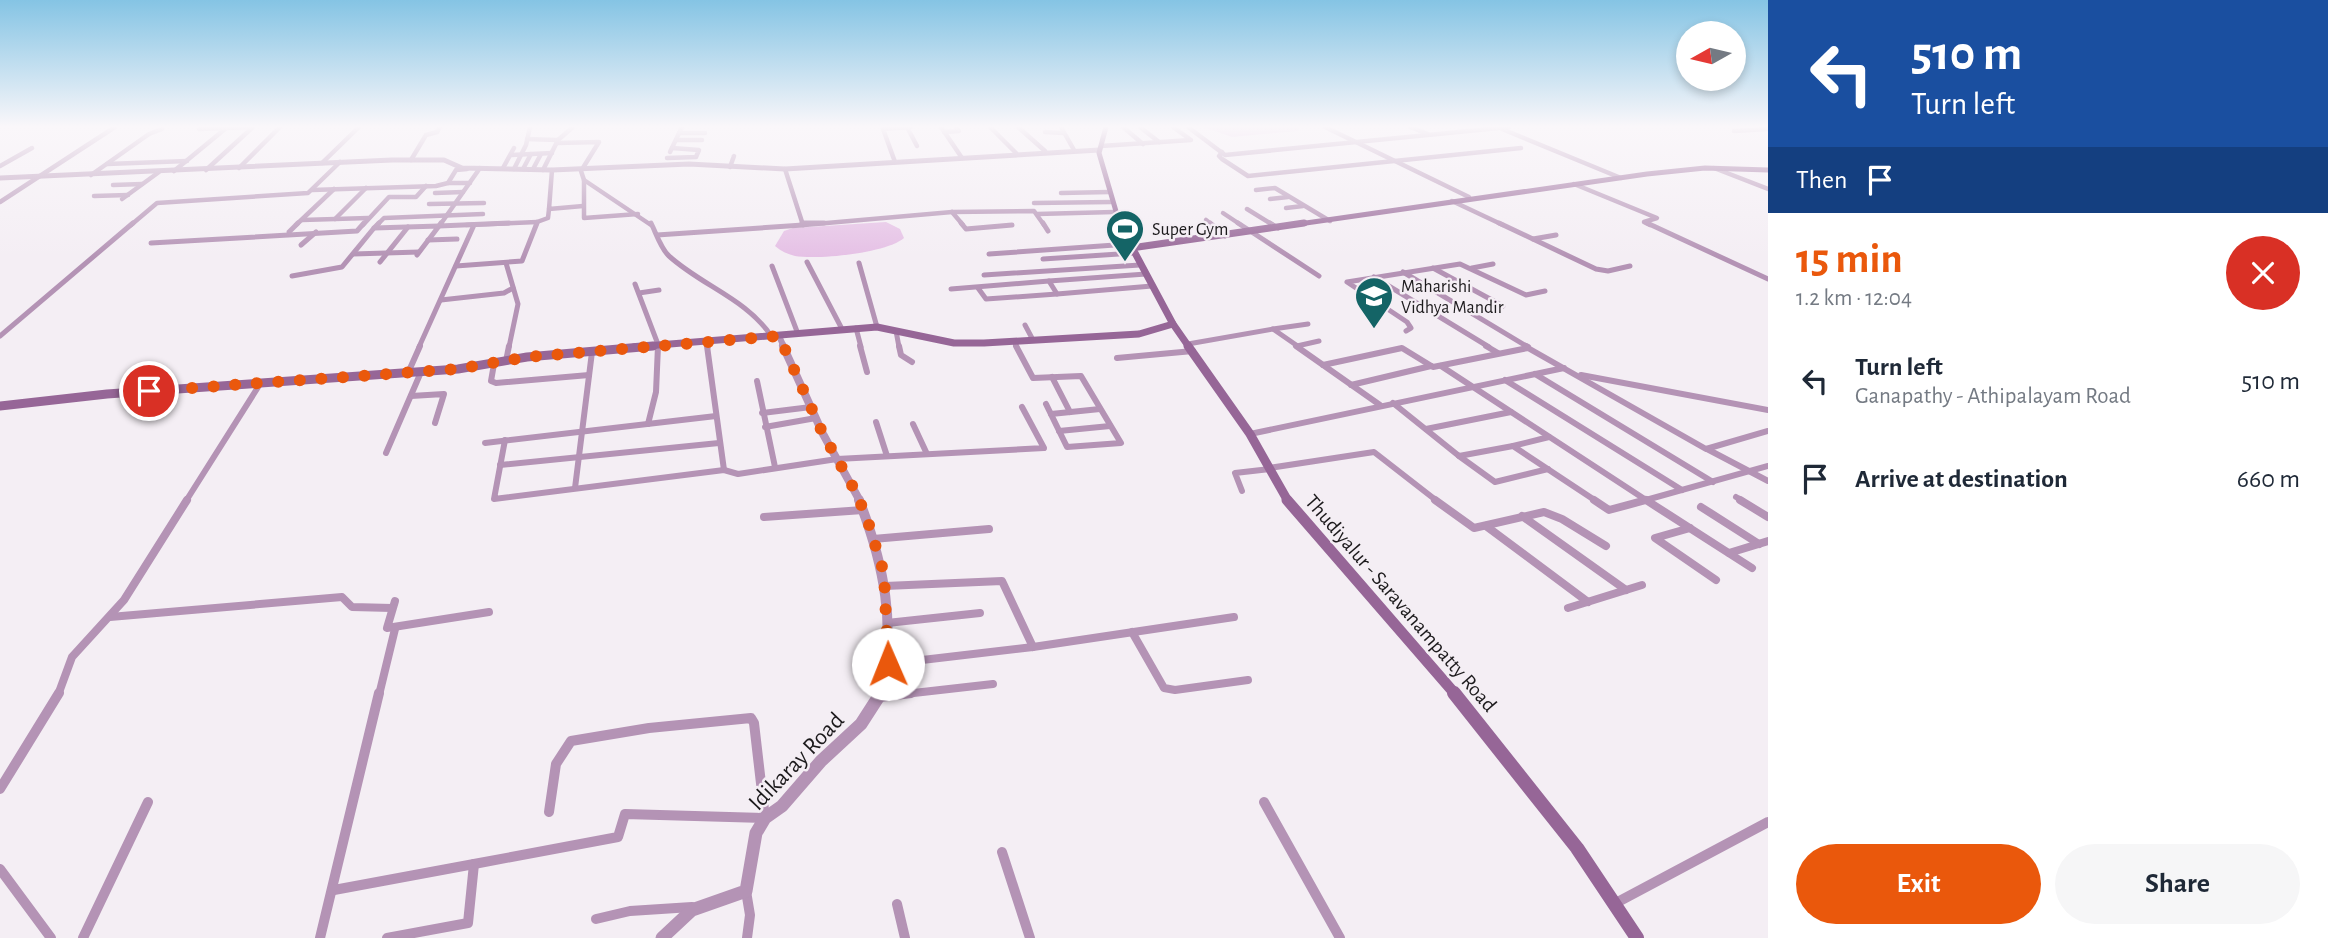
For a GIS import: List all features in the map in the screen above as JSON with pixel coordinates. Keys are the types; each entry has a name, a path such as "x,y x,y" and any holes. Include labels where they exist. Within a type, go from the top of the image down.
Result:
{"main road":[{"name":"Thudiyalur - Saravanampatty Road","path":"1105,171 1114,212 1173,324 1250,434 1291,507 1481,724 1577,848 1637,938"},
{"path":"1131,248 1330,221 1469,197 1688,171"},
{"path":"0,405 107,394 421,372 592,352 856,328 877,327 954,343 1139,334 1173,324"}],"street":[{"path":"0,202 47,171"},
{"path":"91,175 97,171"},
{"path":"0,178 181,171"},
{"path":"0,336 158,202 308,193 331,171"},
{"path":"448,183 456,171"},
{"path":"353,254 418,254 479,171"},
{"path":"374,228 537,222 548,218 552,171"},
{"path":"581,171 584,180 584,218 638,214"},
{"path":"786,171 803,225"},
{"path":"1240,171 1248,176 1303,171"},
{"path":"1414,171 1469,197"},
{"path":"1603,171 1621,178"},
{"path":"1721,171 1768,189"},
{"path":"122,199 159,172"},
{"path":"584,180 650,222 671,259 738,303 775,336"},
{"path":"312,190 470,183"},
{"path":"113,185 143,184"},
{"path":"1574,184 1657,218 1644,222 1768,279"},
{"path":"409,206 426,186"},
{"path":"335,220 366,188"},
{"path":"1256,190 1275,188 1330,221"},
{"path":"288,233 334,189"},
{"path":"436,193 463,192"},
{"path":"1061,193 1109,192"},
{"path":"94,196 128,195"},
{"path":"152,243 357,231 388,197 416,197"},
{"path":"1270,199 1288,197"},
{"path":"1451,201 1602,271 1630,266"},
{"path":"1034,203 1111,202"},
{"path":"429,204 484,203"},
{"path":"549,209 583,206"},
{"path":"1286,208 1304,206"},
{"path":"1247,209 1279,228"},
{"path":"657,235 952,212 1034,211 1048,231"},
{"path":"952,212 966,229 1012,225"},
{"path":"1038,214 1114,212"},
{"path":"1223,213 1319,276"},
{"path":"292,276 342,267 384,218 483,214"},
{"path":"302,220 368,218"},
{"path":"1206,220 1225,236"},
{"path":"456,266 525,259 528,240 537,222"},
{"path":"408,373 474,225"},
{"path":"380,262 408,227"},
{"path":"301,245 316,232"},
{"path":"1532,239 1556,235"},
{"path":"428,240 457,239"},
{"path":"989,254 1131,248"},
{"path":"1043,259 1131,248"},
{"path":"807,262 842,329"},
{"path":"859,262 877,327"},
{"path":"506,263 518,304 506,361"},
{"path":"1406,331 1411,328 1407,322 1346,282 1460,264 1525,295 1545,291"},
{"path":"1472,269 1493,264"},
{"path":"772,266 797,334"},
{"path":"1433,268 1503,306 1472,313"},
{"path":"984,275 1143,269"},
{"path":"951,289 1049,281 1143,269"},
{"path":"1403,272 1528,348 1768,483"},
{"path":"1374,277 1499,354"},
{"path":"1049,281 1057,294"},
{"path":"635,284 659,347 656,392 648,424"},
{"path":"978,288 986,299 1152,286"},
{"path":"441,300 504,292 513,288"},
{"path":"639,293 659,290"},
{"path":"1117,358 1191,347 1308,324"},
{"path":"1025,325 1033,340"},
{"path":"856,328 867,372"},
{"path":"1273,329 1380,405"},
{"path":"896,331 901,355 912,362"},
{"name":"Idikaray Road","path":"746,891 756,833 765,818 782,806 821,761 861,724 880,697 888,664 885,586 873,539 863,510 775,336"},
{"path":"1014,341 1033,378 1079,375 1121,443 1067,447 1046,404"},
{"path":"1297,346 1319,341"},
{"path":"707,343 724,470"},
{"path":"1323,365 1402,348 1431,366"},
{"path":"1351,384 1528,348"},
{"path":"575,488 592,352"},
{"path":"494,364 491,381 496,383 589,375"},
{"path":"1441,366 1752,568"},
{"path":"1250,434 1564,368"},
{"path":"386,453 421,372"},
{"path":"1573,373 1768,410"},
{"path":"1535,374 1713,482"},
{"path":"1052,377 1070,412"},
{"path":"1505,380 1682,490"},
{"path":"757,381 775,467"},
{"path":"0,789 64,686 68,676 66,666 110,617 260,384"},
{"path":"411,396 444,394 435,423"},
{"path":"1393,402 1495,482 1548,469"},
{"path":"505,440 494,499 724,470 738,474 837,459 1044,449 1022,407"},
{"path":"1051,414 1100,410"},
{"path":"762,413 814,412"},
{"path":"765,427 814,412"},
{"path":"1426,429 1511,412"},
{"path":"485,443 716,416"},
{"path":"876,422 887,456"},
{"path":"913,424 927,454"},
{"path":"1059,431 1110,426"},
{"path":"1706,449 1768,432"},
{"path":"1459,456 1549,437"},
{"path":"500,465 719,443"},
{"path":"1513,446 1609,510 1768,466"},
{"path":"1242,491 1236,473 1374,452 1383,456 1452,514 1474,528 1522,516 1549,513 1606,546"},
{"path":"1736,498 1768,517"},
{"path":"1701,507 1764,542"},
{"path":"764,517 863,510"},
{"path":"1522,516 1626,590"},
{"path":"1486,526 1588,602"},
{"path":"1690,528 1655,538 1716,580"},
{"path":"873,539 989,529"},
{"path":"1728,553 1764,542"},
{"path":"885,586 1002,580 1033,647"},
{"path":"1568,608 1642,585"},
{"path":"110,617 342,597 352,607 394,604 387,628 395,629 489,612"},
{"path":"887,623 980,613"},
{"path":"888,664 1033,647 1234,617"},
{"path":"320,938 334,890 395,629"},
{"path":"1132,632 1160,682 1168,689 1248,680"},
{"path":"880,697 993,684"},
{"path":"334,890 618,837 625,814 765,818 754,723 751,718 745,718 649,728 571,741 559,752 549,812"},
{"path":"83,938 148,802"},
{"path":"1264,802 1340,938"},
{"path":"1614,904 1768,822"},
{"path":"1002,852 1030,938"},
{"path":"387,938 467,923 474,864"},
{"path":"0,869 51,938"},
{"path":"596,919 629,911 697,907 737,897 746,891 750,915 747,938"},
{"path":"897,904 905,938"},
{"path":"662,938 668,929 697,907"}],"shaded area":[{"path":"886,222 900,229 904,238 883,248 835,256 806,257 789,254 775,246 784,231 793,228"}],"place":[{"name":"Super Gym","path":"1125,263"},
{"name":"Maharishi Vidhya Mandir","path":"1374,330"}],"route":[{"path":"149,391 458,369 527,357 779,336 823,434 857,494 869,525 884,573 888,664"}]}
